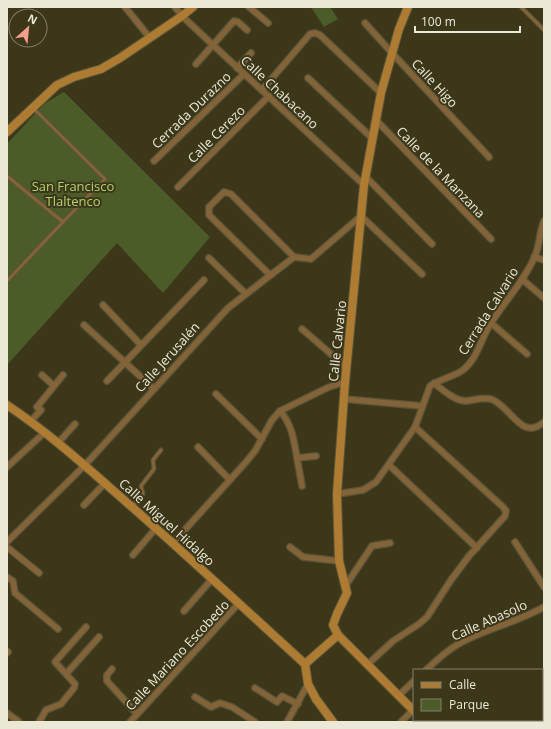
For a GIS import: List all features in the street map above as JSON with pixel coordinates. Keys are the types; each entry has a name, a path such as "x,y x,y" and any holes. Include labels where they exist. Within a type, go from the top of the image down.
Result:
{"street":[{"path":"125,7 150,38"},
{"name":"Calle Chabacano","path":"175,7 182,16 237,68 364,180 432,244"},
{"path":"7,132 57,85 74,77 101,69 150,38 193,7"},
{"path":"249,7 268,23"},
{"name":"Calle Calvario","path":"338,635 333,625 346,594 346,585 339,561 337,494 345,382 364,180 381,93 399,29 408,7"},
{"path":"196,64 234,21 238,22 246,30"},
{"name":"Calle Higo","path":"365,23 392,54 489,157"},
{"path":"262,90 310,34 315,33 381,93"},
{"path":"237,68 251,53"},
{"name":"Cerrada Durazno","path":"154,161 244,74"},
{"path":"308,78 372,138"},
{"name":"Calle Cerezo","path":"178,186 269,96"},
{"name":"Calle de la Manzana","path":"376,120 491,239"},
{"path":"270,275 209,215 208,207 224,192 232,194 294,257 311,260 361,216 422,274"},
{"name":"Cerrada Calvario","path":"434,383 463,370 478,350 483,336 522,278 534,257 544,221"},
{"name":"Calle Jerusalén","path":"7,542 84,465 228,308 294,257"},
{"path":"534,257 544,260"},
{"path":"209,258 246,294"},
{"path":"522,278 544,298"},
{"path":"107,381 204,280"},
{"path":"102,305 141,345"},
{"path":"491,323 527,354"},
{"path":"84,325 154,388"},
{"path":"302,328 347,368"},
{"path":"42,375 54,386"},
{"path":"31,421 41,410 38,407 63,375"},
{"path":"173,543 246,462 262,439 272,420 280,410 329,387 345,382"},
{"path":"337,494 363,490 376,482 415,427 430,386 434,383 457,399 465,401 481,398 490,399 498,403 523,427 538,427 544,422"},
{"path":"216,394 262,439"},
{"path":"344,399 422,406"},
{"name":"Calle Miguel Hidalgo","path":"7,406 31,421 105,483 173,543 304,664"},
{"path":"280,410 286,417 294,437 302,486"},
{"path":"58,443 75,424"},
{"path":"368,664 393,641 427,617 450,580 469,556 505,516 506,511 415,427"},
{"path":"7,467 45,432"},
{"path":"198,446 230,480"},
{"path":"297,458 316,456"},
{"path":"389,465 477,548"},
{"path":"84,505 105,483"},
{"path":"132,555 156,528"},
{"path":"515,542 544,587"},
{"path":"346,585 372,546 390,543"},
{"path":"7,547 39,573"},
{"path":"290,547 303,557 339,561"},
{"path":"7,577 12,581 15,593 58,629"},
{"path":"184,611 212,579"},
{"name":"Calle Mariano Escobedo","path":"134,721 138,714 239,604"},
{"name":"Calle Abasolo","path":"427,669 445,652 467,639 511,623 544,607"},
{"path":"39,722 46,710 61,704 75,686 56,663 56,661 86,627"},
{"path":"333,722 316,699 308,684 304,664 338,635 413,709"},
{"path":"66,674 99,637"},
{"path":"112,669 107,675 107,681 138,714"},
{"path":"399,695 413,682"},
{"path":"287,722 308,684"},
{"path":"255,688 277,702 282,696 298,704"},
{"path":"195,697 211,707 220,703 232,707 255,722"},
{"path":"401,722 413,711"},
{"path":"7,713 20,722"}],"lane":[{"path":"521,7 544,30"},
{"path":"7,281 105,179 32,108"},
{"path":"7,176 63,222"},
{"path":"132,507 143,494 140,486 154,469 153,460 161,450"}],"green space":[{"path":"311,7 330,7 338,19 324,27"},
{"name":"San Francisco Tlaltenco","path":"64,92 210,237 163,293 117,243 7,365 7,144 44,104"}]}
